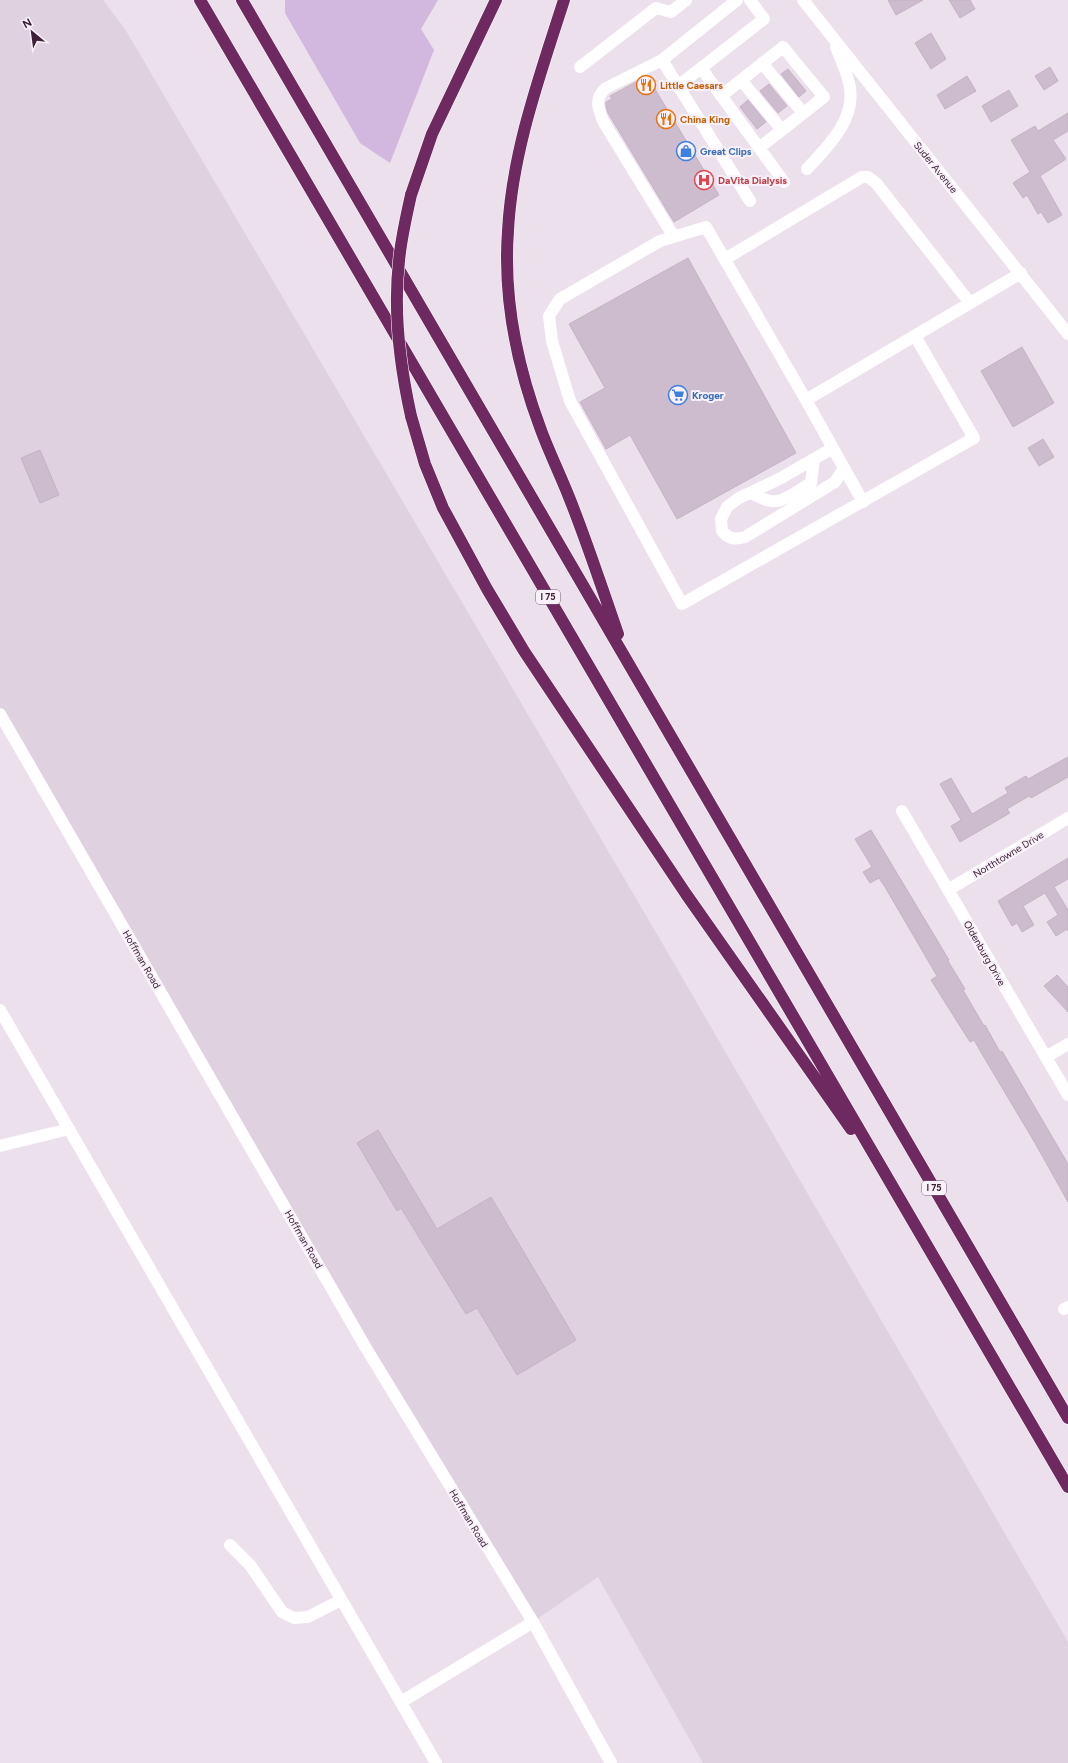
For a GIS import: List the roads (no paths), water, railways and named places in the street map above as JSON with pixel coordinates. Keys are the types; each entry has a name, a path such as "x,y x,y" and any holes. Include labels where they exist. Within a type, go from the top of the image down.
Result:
{"highway":[{"name":"I 75","path":"200,0 1068,1487"},
{"name":"I 75","path":"242,0 1068,1418"},
{"path":"496,0 432,134 411,195 399,261 398,284 400,354 410,416 425,464 443,508 487,589 524,651 694,906 897,1193"},
{"path":"564,0 528,116 513,185 508,232 509,299 519,357 534,410 569,497 628,662"}],"street":[{"path":"580,67 656,8 671,12 686,0"},
{"path":"674,237 603,121 598,108 599,96 606,88 662,60 737,0"},
{"path":"678,86 764,19 750,0"},
{"name":"Suder Avenue","path":"803,0 1068,334"},
{"path":"806,168 832,141 847,115 850,103 850,88 847,75 829,31"},
{"path":"721,96 783,47 824,98 759,148"},
{"path":"662,60 750,201"},
{"path":"762,64 803,113"},
{"path":"701,68 784,182"},
{"path":"742,80 782,130"},
{"path":"725,259 862,177 868,177 876,183 970,303"},
{"path":"863,502 706,227 660,241 560,299 549,316 552,341 570,401 682,604 863,502 974,438 915,336"},
{"path":"806,400 1021,273"},
{"path":"833,448 739,498 727,507 721,519 722,531 728,538 736,539 745,537 835,482 844,468"},
{"path":"750,493 771,501 777,501 785,498 811,483 814,459"},
{"name":"Hoffman Road","path":"0,714 366,1348 533,1622 611,1763"},
{"name":"Oldenburg Drive","path":"902,811 1068,1095"},
{"name":"Northtowne Drive","path":"948,890 1068,818"},
{"path":"0,1010 436,1763"},
{"path":"1046,1057 1068,1044"},
{"path":"0,1146 69,1129"},
{"path":"230,1545 250,1565 282,1612 294,1618 308,1617 342,1600"},
{"path":"401,1702 533,1622"}],"place":[{"name":"Little Caesars","path":"646,85"},
{"name":"China King","path":"666,119"},
{"name":"Great Clips","path":"686,151"},
{"name":"DaVita Dialysis","path":"704,180"},
{"name":"Kroger","path":"678,395"}]}
